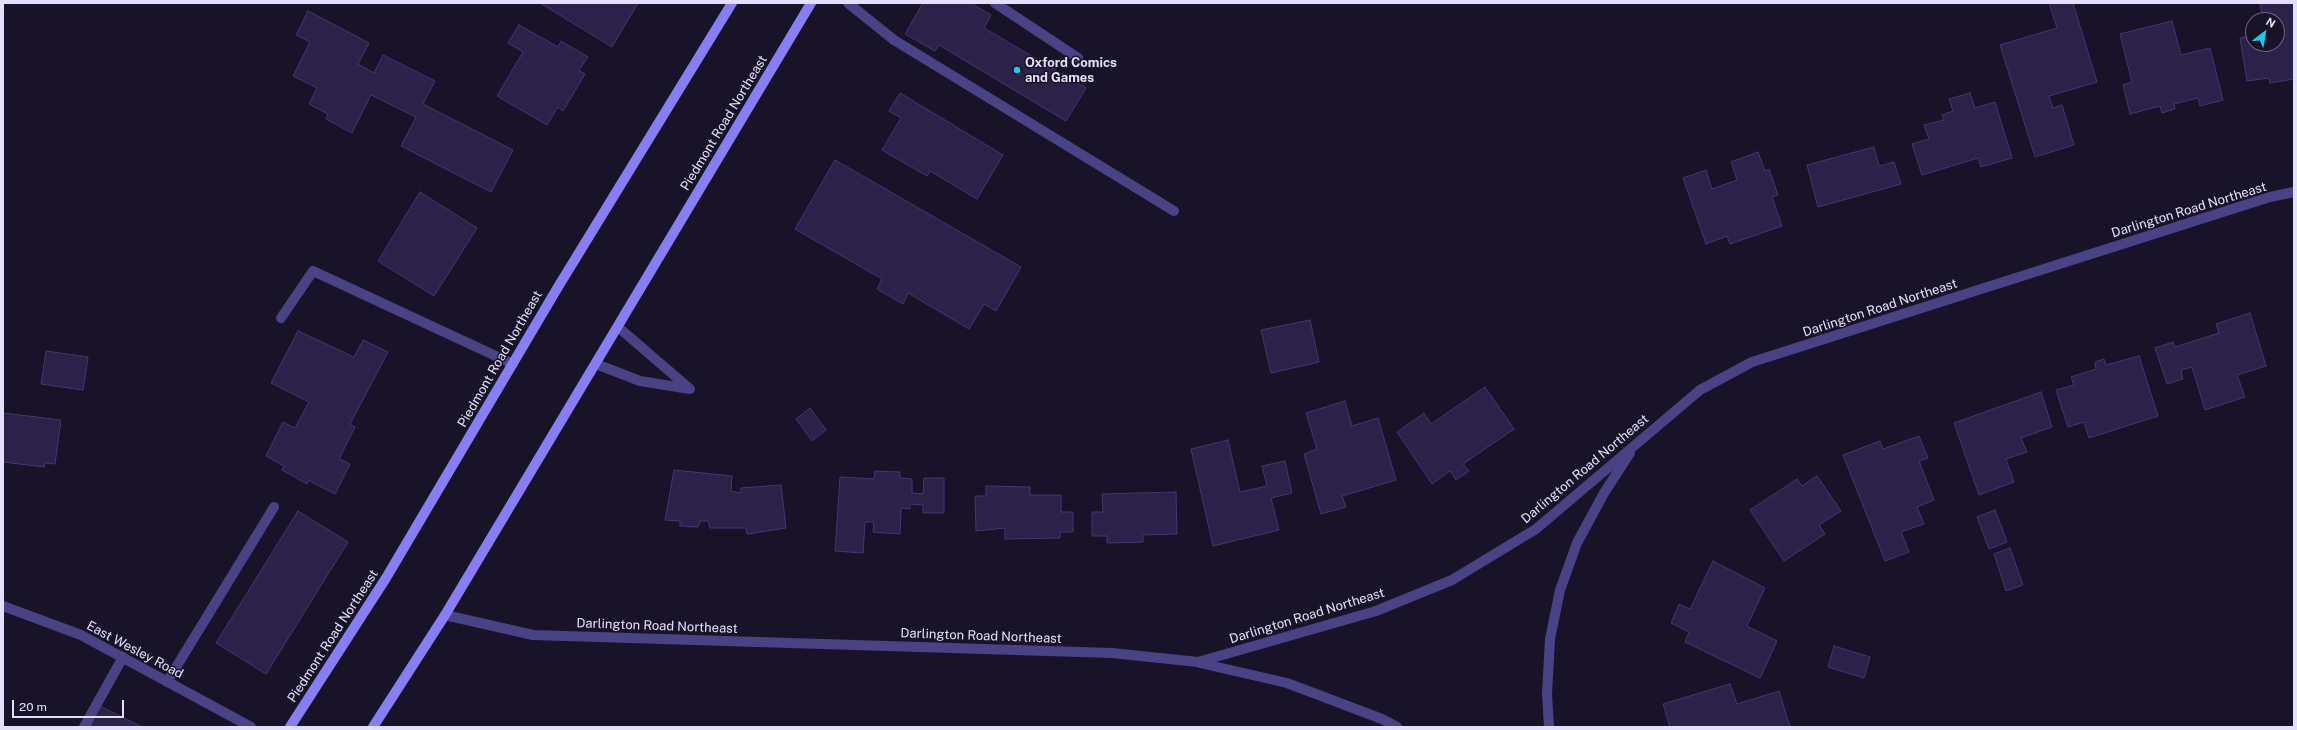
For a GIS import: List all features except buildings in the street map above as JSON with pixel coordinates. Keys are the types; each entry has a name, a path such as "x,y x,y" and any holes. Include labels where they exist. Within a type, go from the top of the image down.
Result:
{"main road":[{"name":"Piedmont Road Northeast","path":"290,727 386,578 558,286 732,3"},
{"name":"Piedmont Road Northeast","path":"373,727 445,615 811,3"}],"street":[{"path":"848,3 894,40 1174,211"},
{"path":"996,3 1078,58"},
{"name":"Darlington Road Northeast","path":"445,615 533,635 1112,653 1198,662 1376,612 1452,580 1536,529 1700,390 1752,362 2270,197 2294,192"},
{"path":"281,318 312,270 513,364"},
{"path":"596,364 640,381 690,389 618,328"},
{"path":"1549,727 1546,694 1550,638 1560,590 1577,543 1604,493 1635,445"},
{"path":"167,682 274,506"},
{"name":"East Wesley Road","path":"3,606 81,634 251,727"},
{"path":"84,727 123,657"},
{"path":"1198,662 1287,683 1382,719 1397,727"}],"place":[{"name":"Oxford Comics and Games","path":"1017,70"}]}
